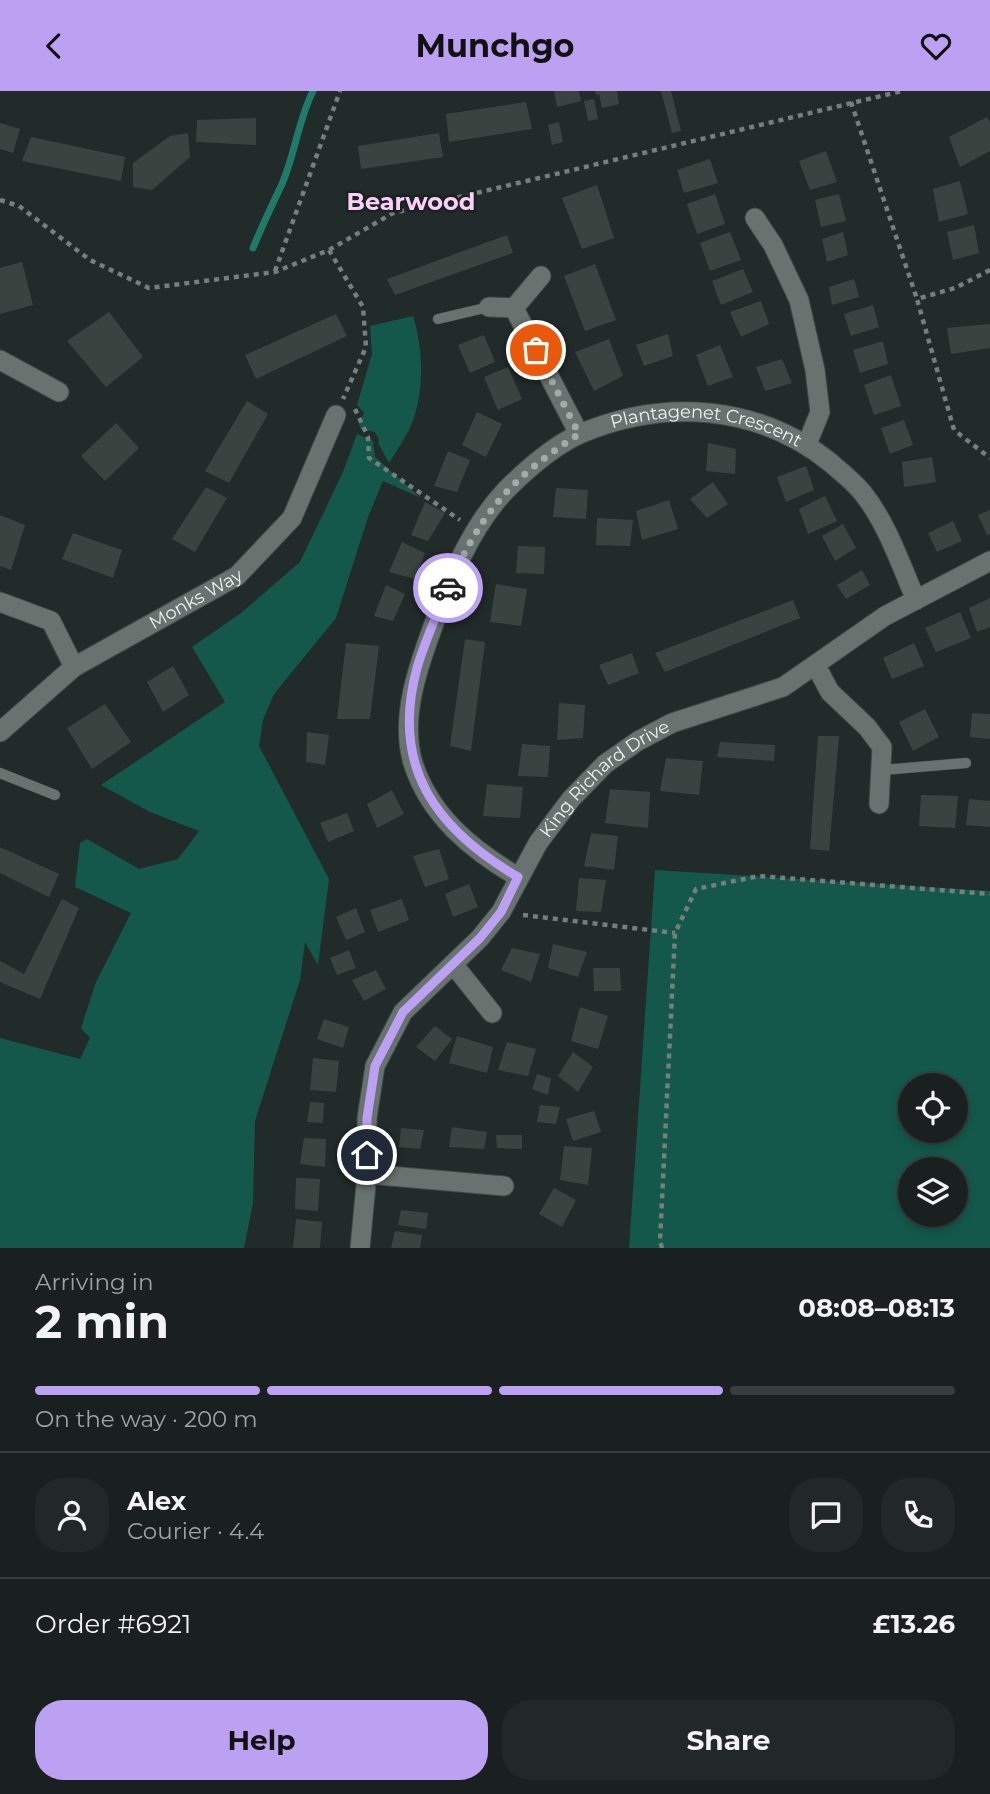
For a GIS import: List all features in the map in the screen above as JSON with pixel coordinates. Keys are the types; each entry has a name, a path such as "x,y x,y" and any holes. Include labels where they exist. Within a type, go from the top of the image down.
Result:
{"street":[{"path":"755,218 773,246 799,300 815,370 820,412 807,444"},
{"path":"514,308 541,276"},
{"path":"489,307 514,308"},
{"path":"514,308 579,434"},
{"path":"0,360 59,392"},
{"name":"Plantagenet Crescent","path":"518,877 486,858 453,830 423,784 413,762 409,737 410,709 417,669 437,614 475,530 514,482 548,454 579,434 636,417 669,412 705,412 761,424 807,444 860,490 881,519 916,600"},
{"name":"Monks Way","path":"0,732 74,667 237,576 292,517 336,415"},
{"name":"King Richard Drive","path":"360,1248 367,1174 367,1118 375,1066 403,1012 480,938 501,912 538,843 571,799 604,764 638,741 672,723 783,687 885,616 990,561"},
{"path":"0,602 51,621 74,667"},
{"path":"816,666 830,692 867,727 882,747 879,804"},
{"path":"453,964 492,1013"},
{"path":"367,1174 504,1186"}],"lane":[{"path":"438,319 489,307"},
{"path":"882,770 966,763"},
{"path":"0,773 55,795"}],"path":[{"path":"275,272 340,91"},
{"path":"0,200 19,206 90,260 149,288 275,272 329,250 393,213 902,91"},
{"path":"851,102 917,299 954,430 990,458"},
{"path":"329,250 363,307 366,347 336,415"},
{"path":"917,299 955,288 990,270"},
{"path":"346,394 361,417 368,437 369,458 475,530"},
{"path":"663,1248 660,1241 675,933 696,889 759,876 990,894"},
{"path":"501,912 675,933"}],"green space":[{"path":"413,316 421,359 418,403 409,430 389,463 375,432 361,429 359,425 364,413 357,405 372,354 370,326"},
{"path":"357,434 373,441 375,457 421,498 383,481 368,517 336,618 274,694 263,720 259,746 329,879 318,965 305,942 300,980 255,1121 253,1203 244,1248 0,1248 0,1038 80,1059 90,1038 81,1028 96,982 131,913 75,887 80,843 87,839 139,869 178,859 199,831 150,812 101,785 225,702 192,647 241,613 300,562 343,472"},
{"path":"655,870 990,891 990,1248 629,1248"}],"building":[{"path":"554,91 579,91 581,101 557,107"},
{"path":"595,91 617,91 619,104 602,108 599,94 596,95"},
{"path":"661,91 671,91 681,131 672,133"},
{"path":"594,99 598,119 588,121 584,101"},
{"path":"526,102 532,129 449,142 446,114"},
{"path":"987,117 990,123 990,151 960,167 949,137"},
{"path":"256,118 256,145 196,142 197,120"},
{"path":"559,122 563,142 552,145 548,125"},
{"path":"0,123 20,129 13,153 0,149"},
{"path":"188,133 190,157 152,190 133,187 133,163 170,136"},
{"path":"439,133 443,157 361,169 358,146"},
{"path":"31,137 125,157 121,181 22,161"},
{"path":"826,151 837,182 810,190 799,161"},
{"path":"710,159 718,183 684,193 677,170"},
{"path":"960,181 968,214 939,222 933,189"},
{"path":"597,185 614,238 582,249 562,198"},
{"path":"715,194 725,224 697,234 687,204"},
{"path":"839,194 846,221 821,227 815,200"},
{"path":"974,225 979,253 953,260 947,232"},
{"path":"730,232 741,260 710,271 700,243"},
{"path":"843,232 848,255 827,262 822,239"},
{"path":"507,235 513,253 395,295 387,279"},
{"path":"22,262 33,305 0,314 0,268"},
{"path":"595,264 616,320 585,331 564,276"},
{"path":"743,269 753,292 721,305 712,281"},
{"path":"854,279 859,297 832,305 829,287"},
{"path":"761,301 769,324 741,337 730,312"},
{"path":"873,305 879,327 851,336 844,314"},
{"path":"109,312 143,357 106,387 67,341"},
{"path":"336,314 347,336 256,379 245,355"},
{"path":"990,324 990,348 951,354 947,328"},
{"path":"668,334 673,356 644,366 636,345"},
{"path":"484,335 495,362 470,373 458,345"},
{"path":"609,339 623,376 594,391 575,352"},
{"path":"883,341 888,364 860,373 853,350"},
{"path":"720,345 733,377 708,386 696,355"},
{"path":"782,359 792,383 765,391 756,367"},
{"path":"508,367 522,399 498,410 484,377"},
{"path":"891,375 901,406 874,415 864,385"},
{"path":"247,401 268,414 229,483 205,471"},
{"path":"477,412 502,424 486,457 462,445"},
{"path":"904,420 913,445 890,454 881,428"},
{"path":"116,423 139,448 105,481 81,456"},
{"path":"708,443 736,449 735,474 706,471"},
{"path":"448,451 470,460 457,492 434,486"},
{"path":"932,457 936,482 904,487 902,462"},
{"path":"806,466 814,490 786,502 777,477"},
{"path":"713,482 728,504 707,518 690,499"},
{"path":"206,487 227,498 195,552 172,539"},
{"path":"556,488 588,490 586,519 553,517"},
{"path":"825,496 837,521 808,534 799,509"},
{"path":"669,500 678,529 642,540 636,511"},
{"path":"425,502 445,513 428,541 411,535"},
{"path":"990,510 990,534 987,535 978,515"},
{"path":"0,515 25,525 11,570 0,566"},
{"path":"597,518 633,520 630,546 596,545"},
{"path":"953,521 962,541 937,552 928,533"},
{"path":"843,524 856,548 835,561 822,536"},
{"path":"73,533 122,550 113,578 62,559"},
{"path":"402,542 425,553 415,579 389,572"},
{"path":"518,546 545,547 544,574 516,573"},
{"path":"862,570 870,585 846,599 837,585"},
{"path":"496,584 527,589 521,626 490,622"},
{"path":"386,585 405,594 393,621 374,616"},
{"path":"990,598 990,627 977,632 969,608"},
{"path":"793,600 800,618 665,672 655,653"},
{"path":"960,612 971,638 936,652 925,628"},
{"path":"465,639 485,642 471,751 450,746"},
{"path":"346,643 379,646 370,719 337,719"},
{"path":"914,643 924,666 892,679 883,658"},
{"path":"632,653 639,673 608,685 599,665"},
{"path":"173,666 189,695 163,712 147,682"},
{"path":"559,703 585,705 583,738 557,740"},
{"path":"105,704 131,742 92,769 67,728"},
{"path":"925,709 939,737 913,751 899,722"},
{"path":"972,713 990,714 990,739 970,737"},
{"path":"307,732 329,735 325,765 306,762"},
{"path":"818,736 839,736 829,851 810,849"},
{"path":"720,742 775,745 774,761 717,757"},
{"path":"522,744 550,746 548,777 518,776"},
{"path":"666,758 703,761 699,795 660,791"},
{"path":"487,784 523,787 520,818 483,816"},
{"path":"610,789 650,792 648,828 605,823"},
{"path":"392,790 404,814 377,828 367,804"},
{"path":"921,795 958,796 955,828 919,826"},
{"path":"969,799 990,801 990,827 966,825"},
{"path":"347,813 354,831 328,842 320,823"},
{"path":"591,833 618,836 614,870 584,866"},
{"path":"0,847 59,874 49,897 0,873"},
{"path":"439,849 449,879 425,887 413,856"},
{"path":"579,878 606,880 601,912 576,911"},
{"path":"469,884 478,907 453,917 445,894"},
{"path":"62,899 79,908 40,999 0,982 0,961 24,974"},
{"path":"402,899 409,920 378,932 370,910"},
{"path":"356,908 365,932 346,940 336,917"},
{"path":"553,944 587,952 578,977 548,968"},
{"path":"512,948 540,954 531,982 501,970"},
{"path":"349,950 356,968 337,975 330,958"},
{"path":"593,968 620,968 621,991 594,991"},
{"path":"376,970 386,989 364,1001 352,980"},
{"path":"580,1007 608,1016 598,1049 571,1041"},
{"path":"324,1019 349,1027 343,1048 317,1039"},
{"path":"435,1026 452,1039 435,1061 416,1047"},
{"path":"457,1036 493,1047 487,1073 449,1063"},
{"path":"507,1042 536,1049 528,1076 498,1070"},
{"path":"573,1052 593,1067 578,1092 558,1076"},
{"path":"313,1058 339,1061 336,1092 310,1090"},
{"path":"537,1074 551,1078 548,1095 532,1089"},
{"path":"310,1102 324,1103 323,1123 307,1122"},
{"path":"540,1105 560,1107 556,1124 537,1122"},
{"path":"594,1111 601,1132 573,1141 566,1119"},
{"path":"452,1127 487,1132 484,1149 449,1147"},
{"path":"401,1128 424,1130 420,1149 399,1147"},
{"path":"496,1135 522,1135 522,1149 497,1148"},
{"path":"304,1138 326,1139 325,1167 300,1164"},
{"path":"564,1146 592,1148 588,1185 560,1180"},
{"path":"296,1178 320,1179 318,1211 295,1209"},
{"path":"554,1188 576,1200 562,1227 539,1214"},
{"path":"401,1210 428,1213 426,1229 398,1225"},
{"path":"296,1219 322,1222 320,1248 293,1248"},
{"path":"395,1231 422,1235 420,1248 391,1248"}],"waterway":[{"path":"253,248 282,184 313,91"}],"way so far":[{"path":"448,588 475,530 505,492 548,454 579,434 536,350"}],"district":[{"name":"Bearwood","path":"411,202"}],"route":[{"path":"367,1155 367,1118 375,1066 403,1012 480,938 501,912 518,877 486,858 453,830 423,784 413,762 409,737 410,709 417,669 448,588"}]}
